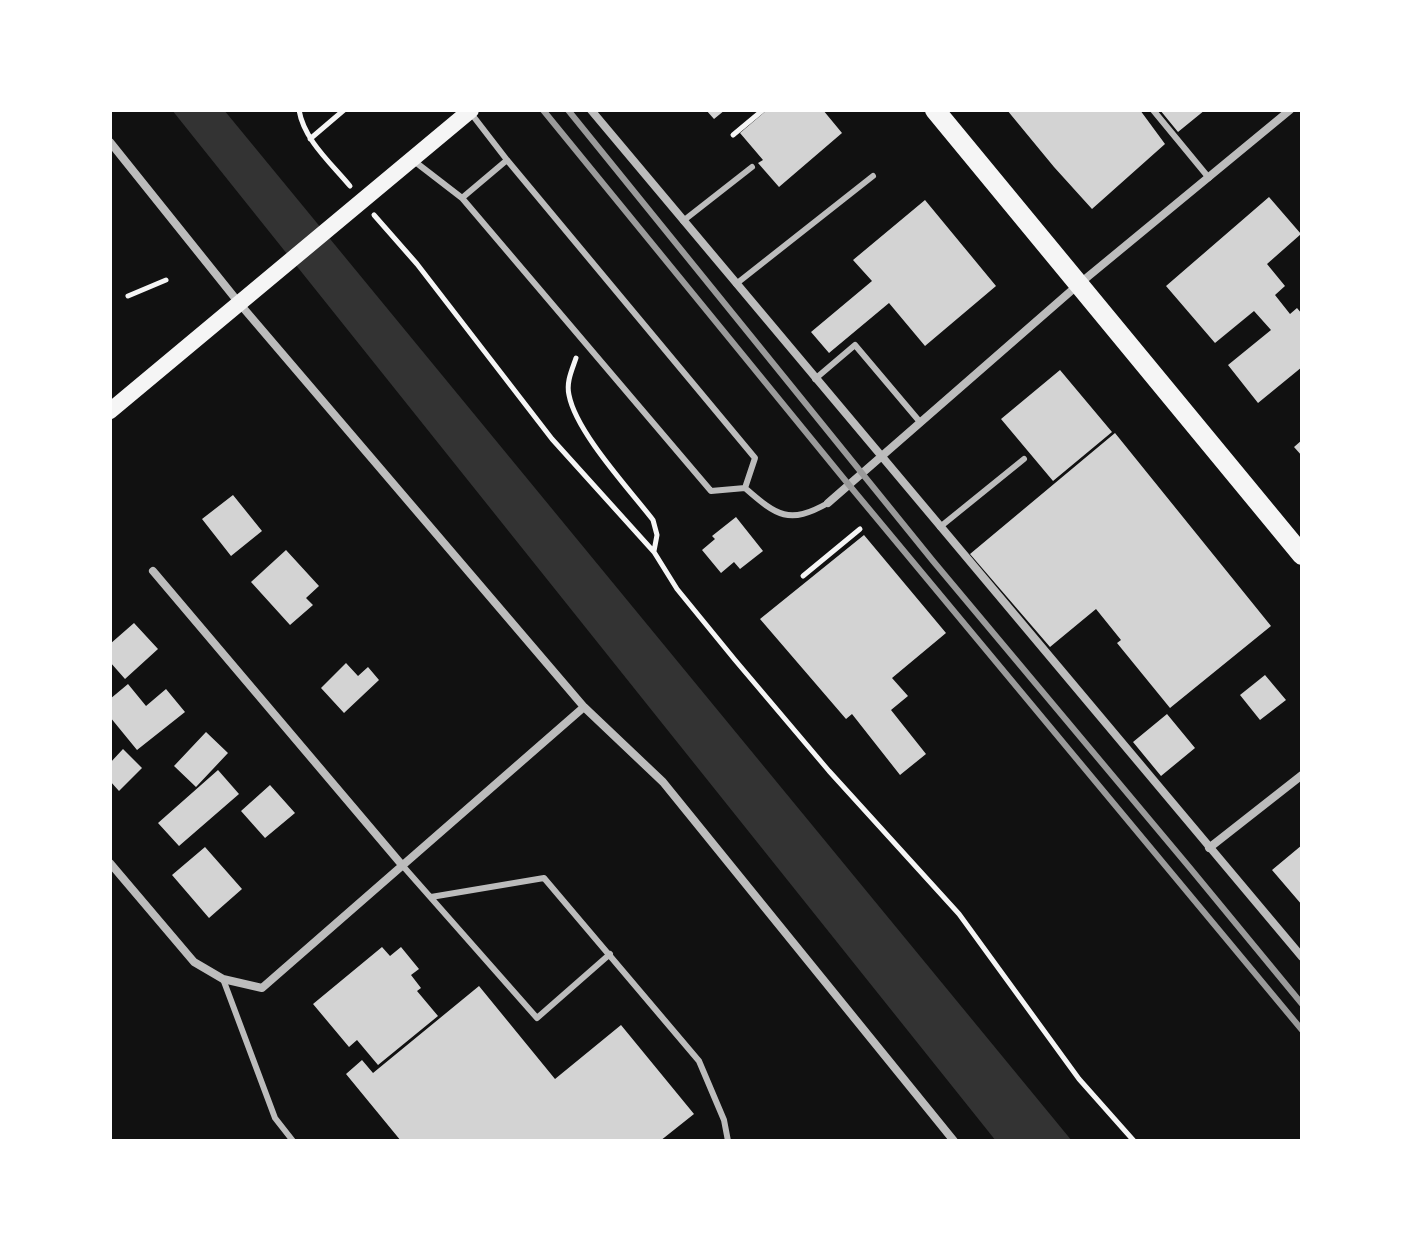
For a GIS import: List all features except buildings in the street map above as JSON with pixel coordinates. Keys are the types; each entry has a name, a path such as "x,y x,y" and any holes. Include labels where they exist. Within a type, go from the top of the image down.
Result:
{"main road":[{"path":"935,110 1302,555"},
{"path":"110,411 470,111"}],"street":[{"path":"591,110 1302,957"},
{"path":"828,503 1079,284 1290,110"},
{"path":"110,142 239,303 584,707 663,782 954,1141"},
{"path":"153,571 402,865"},
{"path":"110,863 194,962 223,979 262,988 584,707"},
{"path":"1209,848 1302,775"}],"lane":[{"path":"1153,110 1209,178"},
{"path":"470,111 507,160 755,458 745,488"},
{"path":"411,159 462,198 711,491 745,488 777,512 795,516 809,514 828,503"},
{"path":"462,198 507,160"},
{"path":"683,221 752,167"},
{"path":"736,284 873,176"},
{"path":"815,379 855,345 920,422"},
{"path":"940,527 1024,459"},
{"path":"402,865 537,1018 610,954"},
{"path":"431,897 544,878 699,1061 724,1120 728,1141"},
{"path":"223,979 275,1118 293,1141"}],"path":[{"path":"299,110 310,139 352,188"},
{"path":"310,139 344,110"},
{"path":"733,135 763,110"},
{"path":"370,210 417,264 552,439 654,552 677,589 829,771 959,914 1079,1079 1134,1141"},
{"path":"128,296 166,280"},
{"path":"583,339 569,379 568,392 574,411 587,434 653,520 657,535 654,552"},
{"path":"803,576 860,529"}],"shaded area":[{"path":"172,110 224,110 1072,1141 996,1141"}],"railway":[{"path":"543,110 849,485 1302,1030"},
{"path":"568,110 933,561 1302,1004"}]}
